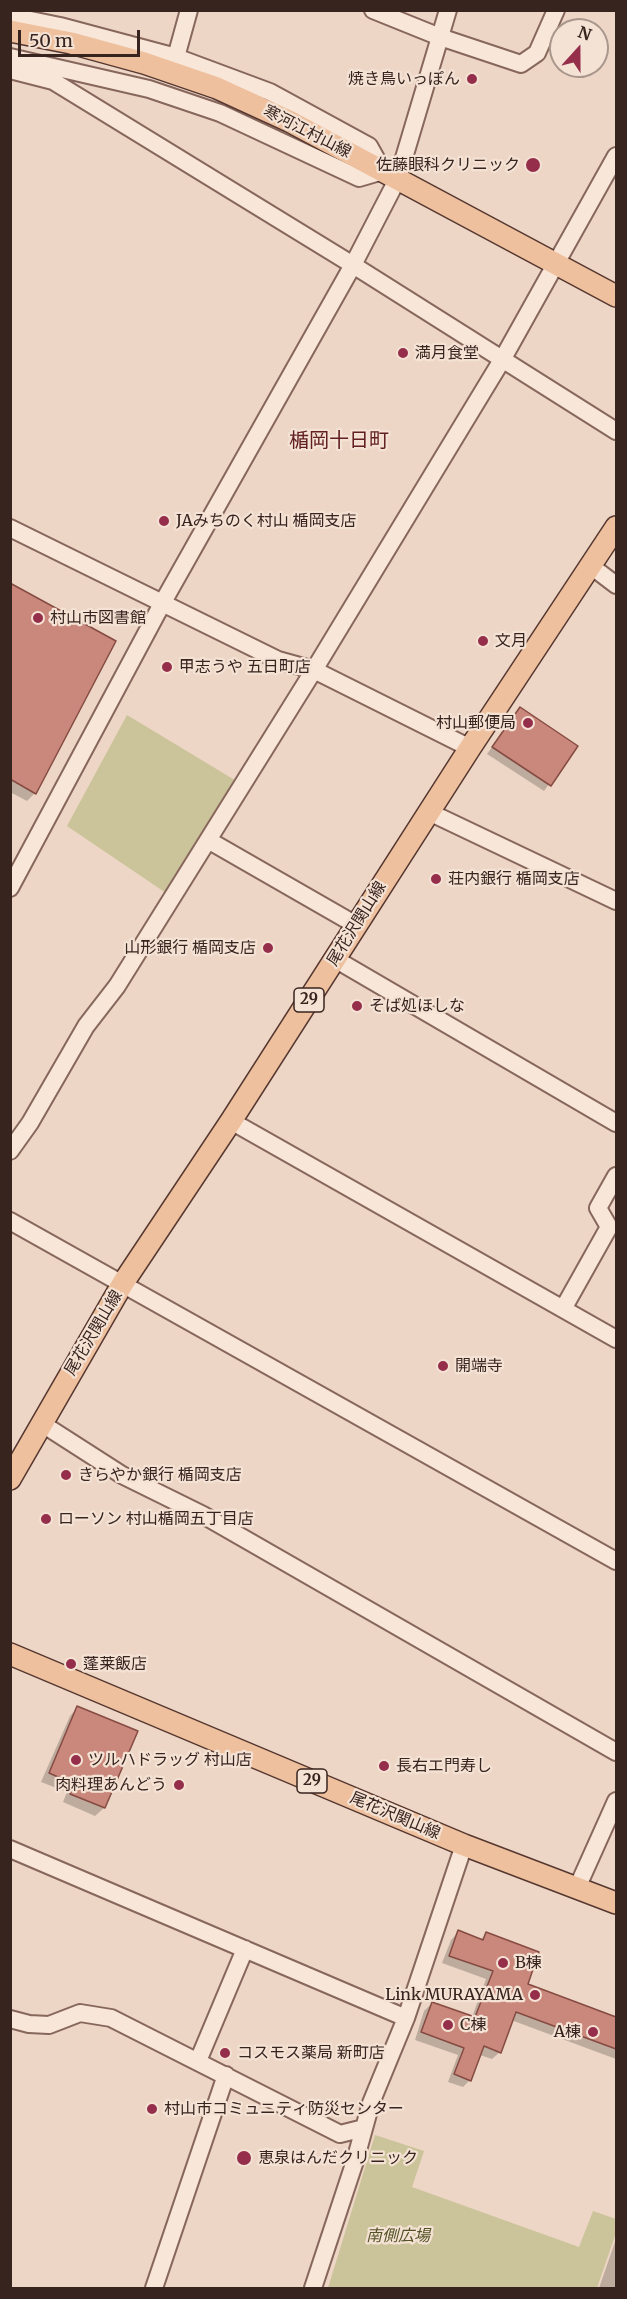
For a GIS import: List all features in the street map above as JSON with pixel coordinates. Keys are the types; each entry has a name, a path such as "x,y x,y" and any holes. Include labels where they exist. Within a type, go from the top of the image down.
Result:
{"main road":[{"name":"寒河江村山線","path":"10,31 82,45 217,88 289,121 557,262 616,296"},
{"name":"尾花沢関山線","path":"10,1479 123,1283 231,1121 470,747 616,527"},
{"name":"尾花沢関山線","path":"10,1654 464,1845 616,1903"}],"street":[{"path":"176,57 189,10"},
{"path":"373,10 440,37 520,64 537,53 556,10"},
{"path":"10,888 163,602 353,265 390,175 448,10"},
{"path":"10,19 11,16 62,18 270,92 369,146 390,175"},
{"path":"10,57 52,74 616,431"},
{"path":"10,70 52,74 149,90 220,113 359,178 390,175"},
{"path":"10,1151 30,1123 86,1026 117,986 314,670 502,360 616,156"},
{"path":"10,528 278,660 314,670 470,747"},
{"path":"591,566 616,585"},
{"path":"429,812 616,901"},
{"path":"208,840 356,924"},
{"path":"335,959 616,1123"},
{"path":"231,1121 616,1339"},
{"path":"563,1309 609,1227 598,1208 616,1176"},
{"path":"10,1221 616,1561"},
{"path":"41,1423 122,1475 203,1515 616,1752"},
{"path":"577,1888 616,1801"},
{"path":"313,2289 371,2103 406,2018 464,1845"},
{"path":"10,1849 406,2018"},
{"path":"198,2061 245,1949"},
{"path":"10,2019 29,2024 50,2025 80,2013 111,2018 340,2134 364,2128"},
{"path":"154,2289 226,2075"}],"green space":[{"path":"127,715 238,782 166,893 67,826"},
{"name":"南側広場","path":"375,2135 424,2151 412,2187 579,2247 593,2211 616,2219 616,2233 597,2288 328,2288"}],"building":[{"path":"10,583 116,641 36,794 10,779"},
{"path":"520,707 578,746 551,786 492,747"},
{"path":"77,1706 138,1731 105,1808 70,1794 74,1784 49,1773"},
{"name":"A棟","path":"458,1930 483,1940 486,1932 539,1952 528,1984 616,2017 616,2049 516,2012 501,2053 484,2046 471,2081 454,2074 464,2048 421,2032 432,2002 475,2017 493,1971 449,1956"}],"place":[{"name":"焼き鳥いっぽん","path":"472,79"},
{"name":"佐藤眼科クリニック","path":"533,165"},
{"name":"満月食堂","path":"403,353"},
{"name":"JAみちのく村山 楯岡支店","path":"164,521"},
{"name":"村山市図書館","path":"38,618"},
{"name":"文月","path":"483,641"},
{"name":"甲志うや 五日町店","path":"167,667"},
{"name":"村山郵便局","path":"528,723"},
{"name":"荘内銀行 楯岡支店","path":"436,879"},
{"name":"山形銀行 楯岡支店","path":"268,948"},
{"name":"そば処ほしな","path":"357,1006"},
{"name":"開端寺","path":"443,1366"},
{"name":"きらやか銀行 楯岡支店","path":"66,1475"},
{"name":"ローソン 村山楯岡五丁目店","path":"46,1519"},
{"name":"蓬莱飯店","path":"71,1664"},
{"name":"ツルハドラッグ 村山店","path":"76,1760"},
{"name":"長右エ門寿し","path":"384,1766"},
{"name":"肉料理あんどう","path":"179,1785"},
{"name":"B棟","path":"503,1963"},
{"name":"Link MURAYAMA","path":"535,1995"},
{"name":"C棟","path":"448,2025"},
{"name":"A棟","path":"593,2032"},
{"name":"コスモス薬局 新町店","path":"225,2053"},
{"name":"村山市コミュニティ防災センター","path":"152,2109"},
{"name":"恵泉はんだクリニック","path":"244,2158"}],"district":[{"name":"楯岡十日町","path":"339,441"}]}
